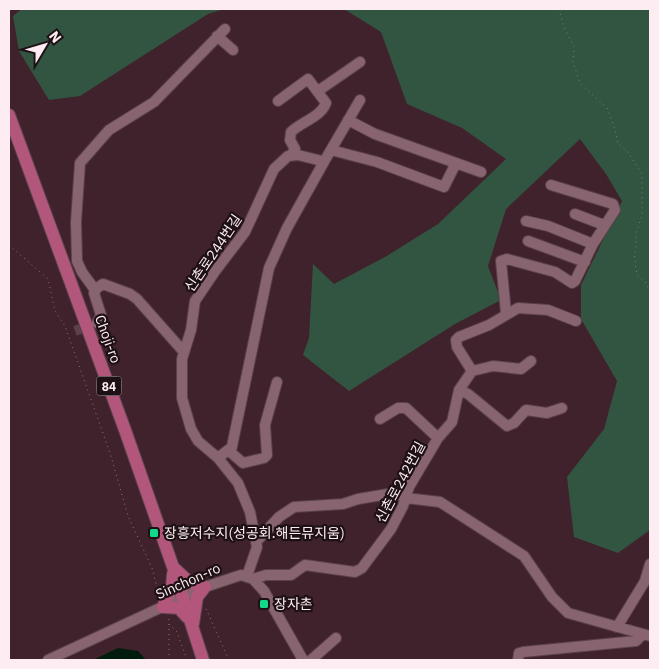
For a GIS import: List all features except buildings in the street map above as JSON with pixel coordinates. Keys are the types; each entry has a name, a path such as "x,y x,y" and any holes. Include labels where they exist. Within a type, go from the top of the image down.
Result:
{"main road":[{"name":"Choji-ro","path":"9,115 173,567 192,631 203,660"},
{"path":"173,567 189,582 203,589 194,604 192,631"},
{"path":"173,567 172,588 163,607 178,608 186,614 192,631"}],"street":[{"path":"97,323 101,315 95,298 95,290 82,272 77,261 76,222 80,163 109,130 154,102 221,33 233,50"},
{"path":"318,91 360,62"},
{"path":"278,101 304,80 311,82 326,103 325,106 291,132 290,140 295,148 291,155 325,160"},
{"path":"231,451 269,268 287,228 360,100"},
{"path":"348,120 375,134 481,172"},
{"path":"331,150 377,162 444,187 456,163"},
{"name":"신촌로244번길","path":"250,578 256,554 256,542 250,512 241,489 218,458 194,436 181,390 183,350 191,330 196,301 216,270 245,232 274,169 291,155"},
{"path":"506,313 501,261 507,259 555,272 572,283 576,281 593,244 615,210 613,204 551,186"},
{"path":"575,214 604,225"},
{"path":"526,221 548,226 593,244"},
{"path":"528,241 585,262"},
{"path":"95,290 103,284 130,294 142,303 183,350"},
{"path":"531,361 521,369 493,366 472,371 457,347 456,340 489,325 506,313 518,308 548,310 576,321"},
{"name":"신촌로242번길","path":"250,578 266,575 287,576 301,567 310,564 355,572 359,571 391,530 409,488 438,438 452,422 459,390 472,371"},
{"path":"231,451 243,463 264,458 267,455 265,425 277,382"},
{"path":"459,390 468,394 507,426 514,423 526,410 547,413 562,408"},
{"path":"380,419 398,408 406,408 438,438"},
{"path":"218,458 224,452 231,451"},
{"path":"256,542 279,517 294,507 343,504 383,494 394,494 406,498 432,501 447,506 524,556 552,597 568,612 647,635"},
{"path":"617,627 645,581 650,564"},
{"name":"Sinchon-ro","path":"48,660 235,575 250,578"},
{"path":"250,578 264,591 303,660"},
{"path":"518,660 519,653 523,652 565,646 632,642 647,635"},
{"path":"311,660 336,638"}],"path":[{"path":"559,9 564,27 574,46 572,62 580,82 607,108 616,129 618,144 627,151 642,174 642,214 636,234 636,250 634,254 636,275 645,282 650,291"},
{"path":"9,245 48,278 55,311 65,326 111,456 128,516 152,568 163,607 168,613 169,660"},
{"path":"203,589 209,617 229,660"},
{"path":"168,624 177,632 187,660"}],"shaded area":[{"path":"22,9 224,9 208,14 80,96 49,100 19,51 13,16"},
{"path":"344,9 650,9 650,530 618,553 574,537 567,477 604,429 617,381 581,319 581,285 622,201 606,174 580,139 506,209 488,266 501,300 455,324 349,391 303,355 309,338 313,264 334,284 385,257 438,224 506,159 462,128 407,104 381,32"},
{"path":"118,648 138,651 146,660 93,660"}],"tunnel":[{"path":"75,331 94,324"}],"place":[{"name":"장흥저수지(성공회.해든뮤지움)","path":"154,533"},
{"name":"장자촌","path":"264,604"}]}
